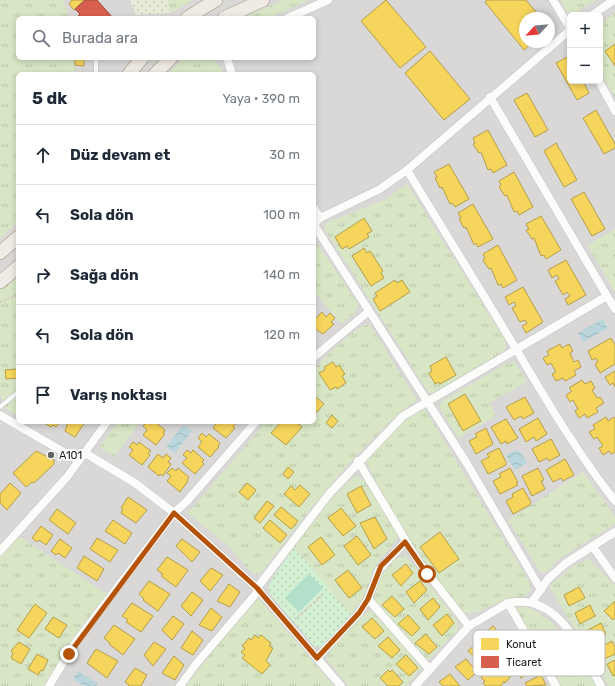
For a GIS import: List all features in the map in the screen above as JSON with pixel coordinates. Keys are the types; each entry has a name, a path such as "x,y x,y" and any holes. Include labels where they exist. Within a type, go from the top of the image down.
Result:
{"main road":[{"path":"190,16 216,0"},
{"path":"228,16 263,0"},
{"path":"131,72 140,60"},
{"path":"158,72 169,60"},
{"path":"0,253 16,239"},
{"path":"0,282 16,269"}],"street":[{"path":"292,16 328,0"},
{"path":"553,0 567,26"},
{"path":"596,12 614,0"},
{"path":"316,223 320,218 380,189 406,170 567,34"},
{"path":"228,60 231,72"},
{"path":"601,84 615,111"},
{"path":"490,98 615,309"},
{"path":"406,170 517,350 560,425 584,462 615,501"},
{"path":"316,211 320,218"},
{"path":"316,228 368,312 470,469 541,590"},
{"path":"180,686 196,664 258,589 329,494 358,461 403,416 607,296"},
{"path":"316,355 368,312"},
{"path":"0,415 79,461"},
{"path":"0,551 53,494 107,424"},
{"path":"49,686 75,643 174,513 187,501 254,424"},
{"path":"85,453 135,483 174,513 258,589 341,686"},
{"path":"358,461 405,542 427,574 469,626"},
{"path":"532,602 548,580 566,563 615,532"},
{"path":"317,658 359,613 368,599 381,566 405,542"},
{"path":"593,547 615,578"},
{"path":"368,599 430,670"},
{"path":"415,686 469,626 508,603 523,601 532,602 546,609 562,621 567,630"},
{"path":"508,603 524,630"},
{"path":"550,676 556,686"},
{"path":"595,676 601,686"}],"lane":[{"path":"96,60 96,72"},
{"path":"0,407 16,394"}],"path":[{"path":"0,302 16,296"},
{"path":"289,624 303,614 322,595"}],"shaded area":[{"path":"0,0 615,0 615,686 0,686"}],"green space":[{"path":"0,0 63,0 68,16 16,16 16,60 75,60 74,72 16,72 16,224 0,238"},
{"path":"130,0 167,0 171,13 136,15"},
{"path":"167,0 193,0 171,13"},
{"path":"283,0 309,0 273,16 247,16"},
{"path":"560,0 596,0 576,12 568,12"},
{"path":"615,13 615,97 603,76 603,22"},
{"path":"182,60 215,60 223,72 170,72"},
{"path":"407,184 505,340 506,346 504,351 434,393 429,393 324,228 326,223 384,200"},
{"path":"615,229 615,293 588,245"},
{"path":"316,242 358,304 354,313 341,324 316,293"},
{"path":"16,276 16,416 4,407 0,393 0,290"},
{"path":"369,324 417,400 395,417 354,458 315,504 261,573 258,575 252,573 227,545 188,513 264,424 316,424 316,366 348,336 363,326"},
{"path":"515,362 526,382 489,403 496,416 458,438 439,407 442,401 506,364"},
{"path":"425,409 531,585 531,590 522,597 507,599 477,612 468,613 462,611 403,533 367,464 366,457 387,436 408,418"},
{"path":"116,424 139,424 114,457 99,447"},
{"path":"583,472 615,517 615,524 560,558 547,572 541,573 508,520"},
{"path":"356,475 368,485 386,511 397,535 397,539 373,569 367,589 360,603 351,615 294,547 332,498"},
{"path":"19,536 107,594 79,630 44,686 0,686 0,557"},
{"path":"294,547 351,615 322,647 315,647 269,593 269,584"},
{"path":"404,555 408,558 457,620 458,630 427,661 372,600 380,579 387,567 397,558"},
{"path":"589,559 615,586 615,686 609,686 603,676 605,676 605,630 575,630 549,586 576,564"},
{"path":"309,574 323,588 299,612 285,598"},
{"path":"259,598 334,686 186,686 221,640"},
{"path":"524,606 537,612 548,619 559,630 527,630 516,611 517,608"},
{"path":"371,610 417,660 421,668 406,686 349,686 327,660 333,647 345,632"},
{"path":"555,676 590,676 596,686 561,686"}],"water":[{"path":"603,319 608,328 583,342 578,333"},
{"path":"183,425 192,431 175,453 166,447"},
{"path":"517,450 520,451 527,463 515,470 506,455"},
{"path":"78,671 98,684 96,686 84,686 73,679"}],"building: Konut":[{"path":"72,0 85,0 74,10 69,4"},
{"path":"386,0 426,47 400,68 361,21"},
{"path":"487,0 526,0 536,12 519,12 519,44 485,2"},
{"path":"615,44 615,66 605,51"},
{"path":"430,51 470,99 444,120 405,73"},
{"path":"567,57 567,82 556,63"},
{"path":"75,60 84,60 84,66 75,65"},
{"path":"568,84 584,84 589,93 577,100"},
{"path":"527,93 548,130 535,137 514,100"},
{"path":"596,110 615,144 615,148 604,154 583,118"},
{"path":"488,130 507,165 493,173 491,169 488,170 481,152 479,153 473,144 475,143 473,138"},
{"path":"556,143 577,180 564,187 544,151"},
{"path":"449,164 469,199 455,207 452,203 450,204 442,187 440,188 434,172"},
{"path":"514,172 533,207 519,215 517,211 514,212 507,195 505,196 499,187 501,185 499,181"},
{"path":"584,192 605,229 592,236 571,199"},
{"path":"473,204 493,239 478,247 476,243 474,245 466,227 464,228 459,219 461,218 458,213"},
{"path":"541,216 561,250 546,259 544,255 541,256 534,238 532,239 526,230 529,229 526,224"},
{"path":"364,218 372,231 367,234 369,237 349,249 347,246 342,249 335,237"},
{"path":"498,245 517,280 503,288 501,284 498,285 491,268 489,269 483,260 485,258 483,254"},
{"path":"364,248 367,253 370,251 383,271 381,273 384,278 371,286 352,256"},
{"path":"566,260 586,295 568,305 565,299 570,296 567,292 563,295 555,281 559,279 557,275 552,278 548,270"},
{"path":"395,280 397,283 402,280 410,292 380,311 373,299 377,296 375,293"},
{"path":"523,287 543,322 526,333 522,326 527,323 525,320 520,322 512,308 516,306 514,302 509,305 505,297"},
{"path":"322,312 326,317 330,313 335,318 331,322 334,324 323,334 316,329 316,318"},
{"path":"611,338 615,345 615,364 600,373 595,364 598,362 596,358 592,360 588,351"},
{"path":"560,344 562,348 569,344 573,351 570,353 574,362 578,360 581,367 574,371 576,375 565,381 563,378 556,381 552,374 556,372 551,363 547,365 543,358 549,355 547,351"},
{"path":"446,357 456,375 440,384 439,382 435,384 429,373 432,371 430,366"},
{"path":"333,362 336,367 339,365 345,374 342,376 346,383 337,389 336,387 330,390 319,373 325,370 324,367"},
{"path":"16,369 16,378 6,379 5,370"},
{"path":"615,371 615,387 613,383 610,385 605,377"},
{"path":"582,380 585,384 591,381 595,388 592,390 597,398 600,397 604,403 596,408 598,412 587,418 585,414 579,418 575,411 578,409 573,400 570,402 566,395 572,391 569,388"},
{"path":"465,394 481,421 463,431 448,404"},
{"path":"316,397 324,404 316,413"},
{"path":"525,397 534,413 523,419 521,416 514,420 506,407"},
{"path":"332,415 338,421 332,428 326,423"},
{"path":"606,417 608,421 614,417 615,419 615,452 611,454 609,451 603,455 599,448 603,446 597,437 594,439 589,432 595,429 593,425"},
{"path":"538,418 547,434 536,441 534,437 526,442 519,429"},
{"path":"506,419 518,438 507,444 506,441 501,444 491,427"},
{"path":"46,424 58,424 56,427 53,425 51,427"},
{"path":"67,424 84,424 75,437 65,431"},
{"path":"145,424 158,424 165,430 163,433 165,434 156,445 143,435 147,430 143,426"},
{"path":"216,424 235,424 233,427 235,428 226,438 213,428"},
{"path":"279,424 298,424 302,427 286,445 271,433"},
{"path":"486,428 493,444 476,454 469,441 477,437 475,434"},
{"path":"202,433 206,437 209,434 220,443 218,446 219,447 210,457 198,447 202,442 198,438"},
{"path":"551,439 560,455 549,461 547,458 539,462 532,449"},
{"path":"133,442 137,445 139,442 151,451 148,453 150,455 142,465 129,455 133,450 129,447"},
{"path":"499,448 506,465 488,474 481,461 489,457 487,454"},
{"path":"187,450 191,453 193,450 204,460 202,462 204,464 195,474 182,463 187,458 183,455"},
{"path":"36,451 54,460 54,464 34,483 32,482 26,487 13,473"},
{"path":"158,454 163,458 166,454 171,458 168,462 171,464 163,476 160,474 159,476 148,467"},
{"path":"565,459 574,475 563,481 561,478 553,482 546,470"},
{"path":"288,467 294,472 288,479 283,474"},
{"path":"172,468 176,471 178,468 189,477 187,480 188,481 180,492 167,481 171,476 167,473"},
{"path":"510,468 518,482 516,483 518,485 500,494 493,481 501,477 499,474"},
{"path":"538,468 544,480 541,481 545,489 532,496 522,476"},
{"path":"10,483 21,493 7,510 0,503 0,494"},
{"path":"247,483 256,490 248,500 239,492"},
{"path":"300,485 310,494 299,507 284,494 291,486 295,490"},
{"path":"361,486 371,505 357,513 347,494"},
{"path":"523,488 531,502 530,505 513,514 506,501 513,497 512,494"},
{"path":"128,497 147,510 136,523 121,513 123,509 121,508"},
{"path":"267,501 274,506 260,523 254,518"},
{"path":"281,507 298,521 291,529 274,515"},
{"path":"341,508 356,526 343,536 328,518"},
{"path":"57,509 76,523 68,534 49,520"},
{"path":"375,517 387,539 374,549 360,523"},
{"path":"113,520 132,533 125,544 105,531"},
{"path":"270,520 287,535 280,543 263,528"},
{"path":"41,526 53,535 46,545 39,540 37,542 32,538"},
{"path":"440,532 459,559 439,573 420,547"},
{"path":"357,536 371,555 358,565 344,546"},
{"path":"321,537 335,555 322,565 308,547"},
{"path":"97,538 118,550 110,562 90,549"},
{"path":"60,539 72,548 65,558 58,553 56,555 51,551"},
{"path":"182,539 200,552 192,562 176,546"},
{"path":"84,556 104,569 97,581 77,568"},
{"path":"167,557 188,570 176,587 161,576 163,574 157,570"},
{"path":"406,564 413,573 401,586 392,575"},
{"path":"211,568 223,575 210,591 200,581"},
{"path":"348,570 362,588 349,598 335,580"},
{"path":"149,581 170,594 158,611 143,600 144,599 139,594"},
{"path":"420,581 427,590 414,603 406,592"},
{"path":"229,584 240,592 230,607 217,601"},
{"path":"579,587 585,598 569,606 564,595"},
{"path":"192,592 203,600 191,616 181,606"},
{"path":"392,596 404,609 395,617 382,605"},
{"path":"433,598 440,607 428,620 420,609"},
{"path":"615,601 615,618 613,620 604,611"},
{"path":"132,603 153,616 141,632 126,622 128,620 122,616"},
{"path":"35,604 47,613 29,638 17,630"},
{"path":"590,605 595,616 580,624 575,613"},
{"path":"211,608 222,617 212,631 199,625"},
{"path":"447,614 454,623 442,636 433,625"},
{"path":"408,615 420,628 412,636 398,624"},
{"path":"173,616 184,624 172,640 162,630"},
{"path":"53,617 67,625 59,638 45,629"},
{"path":"372,618 384,631 375,639 362,627"},
{"path":"601,623 604,630 588,630"},
{"path":"114,625 135,639 123,655 104,638"},
{"path":"493,626 497,630 488,630"},
{"path":"192,631 203,640 193,655 181,648"},
{"path":"426,634 437,647 429,654 415,643"},
{"path":"255,635 258,638 261,635 271,643 269,646 273,648 266,661 270,665 262,674 242,658 245,655 241,652 245,648 242,646 249,638 251,640"},
{"path":"388,637 400,650 392,658 378,646"},
{"path":"612,641 615,647 615,654 605,659 605,645"},
{"path":"19,642 30,649 21,664 11,658 13,653 11,651"},
{"path":"154,642 166,649 153,666 144,655"},
{"path":"473,646 473,656 468,651"},
{"path":"96,649 118,661 107,678 87,663"},
{"path":"37,654 48,660 43,671 41,670 38,675 28,669"},
{"path":"406,655 418,668 409,676 396,664"},
{"path":"174,656 184,665 175,680 162,673"},
{"path":"466,659 473,667 473,676 468,680 455,667"},
{"path":"615,660 615,675 613,676 607,664"},
{"path":"135,668 147,675 141,686 128,686 129,685 125,682"},
{"path":"388,670 390,672 392,670 403,682 399,686 388,686 380,678"},
{"path":"450,674 460,686 443,686 439,682"},
{"path":"483,676 511,676 505,683 504,681 501,686 486,686 483,683 485,681 481,678"},
{"path":"542,676 546,685 527,686 525,683"}],"building: Ticaret":[{"path":"85,0 97,0 111,16 78,16 80,14 75,9"}],"place":[{"name":"A101","path":"51,455"}],"route":[{"path":"69,654 90,622 174,513 257,588 317,658 359,613 368,599 381,566 405,542 427,574"}]}
